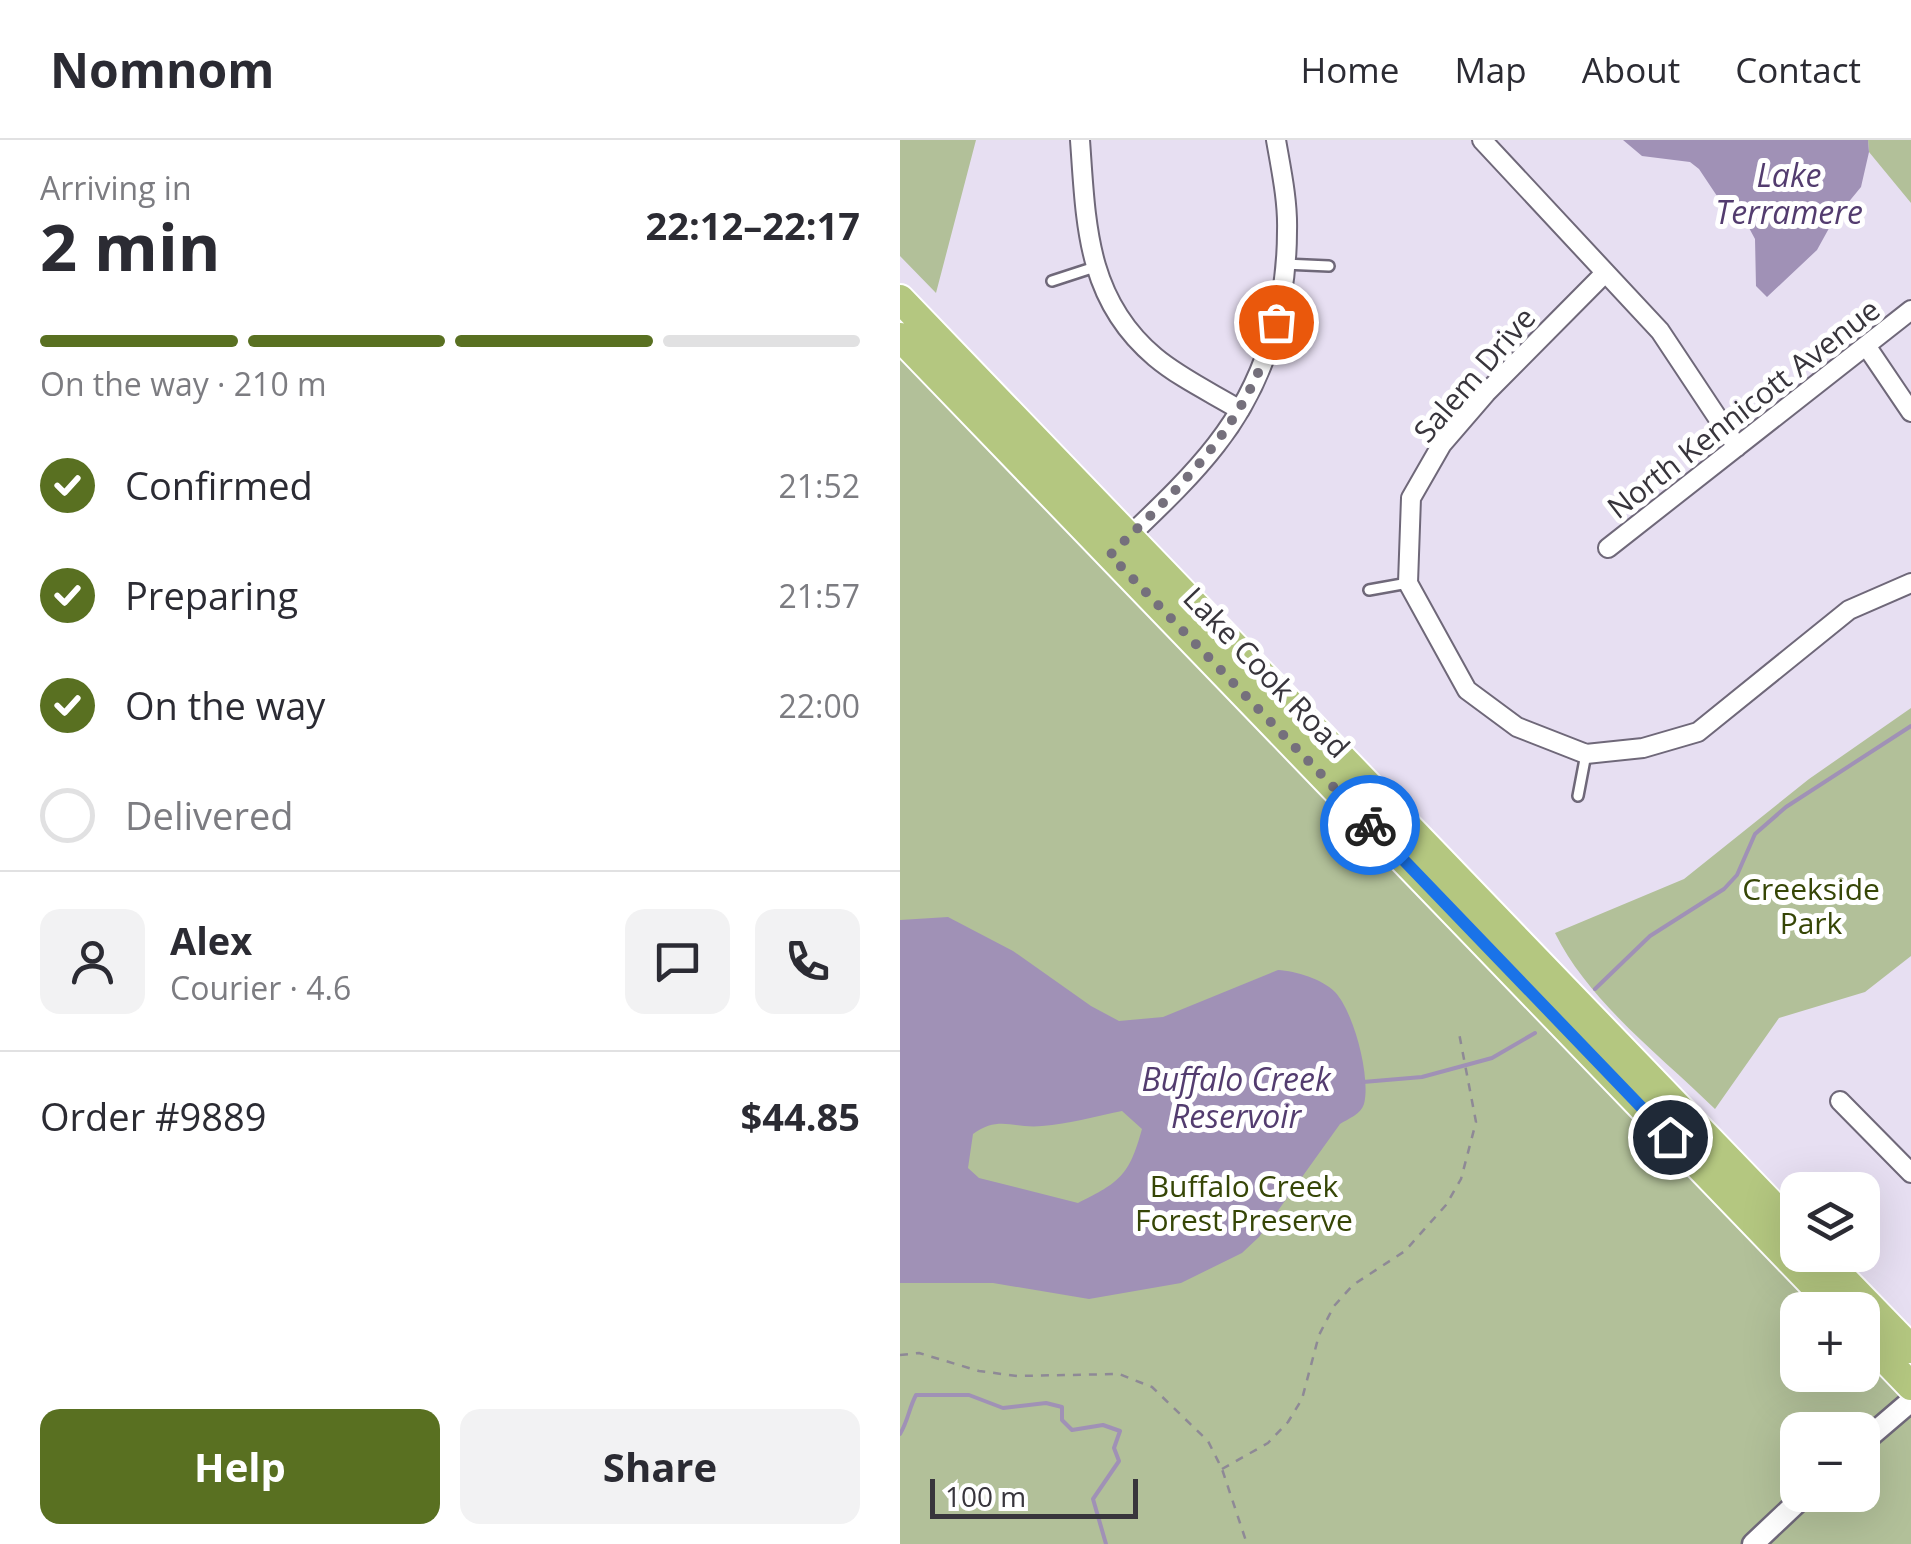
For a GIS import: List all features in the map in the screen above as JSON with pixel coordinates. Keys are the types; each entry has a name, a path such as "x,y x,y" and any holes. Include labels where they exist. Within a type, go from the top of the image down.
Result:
{"main road":[{"name":"Lake Cook Road","path":"900,300 1119,546 1821,1292"},
{"name":"Lake Cook Road","path":"900,338 1119,546 1780,1214"},
{"path":"1837,1272 1911,1348"},
{"path":"1880,1354 1911,1386"}],"street":[{"path":"1080,140 1089,241 1095,268 1115,310 1155,357 1240,410"},
{"path":"1119,546 1200,465 1240,410 1265,364 1276,322 1288,231 1276,140"},
{"path":"1482,140 1660,331 1737,446"},
{"name":"Salem Drive","path":"1408,583 1412,498 1442,444 1486,393 1604,274"},
{"name":"North Kennicott Avenue","path":"1608,548 1911,310"},
{"path":"1866,347 1911,412"},
{"path":"1408,583 1467,690 1518,727 1586,754 1643,748 1698,732 1849,610 1911,583"},
{"path":"1840,1101 1908,1164"},
{"path":"1880,1428 1911,1401"},
{"path":"1753,1544 1787,1512"}],"lane":[{"path":"1284,264 1330,266"},
{"path":"1052,281 1095,268"},
{"path":"1369,590 1408,583"},
{"path":"1578,796 1586,754"}],"path":[{"path":"1222,1469 1268,1443 1288,1422 1302,1400 1318,1335 1334,1306 1353,1285 1405,1251 1446,1206 1471,1147 1474,1109 1459,1033"},
{"path":"900,1356 919,1353 979,1371 1017,1376 1118,1374 1137,1380 1167,1399 1208,1441 1222,1469 1247,1544"}],"green space":[{"path":"900,140 976,140 936,293 900,256"},
{"path":"1868,140 1911,140 1911,203 1869,152"},
{"name":"Buffalo Creek Forest Preserve","path":"900,351 1780,1265 1780,1272 1786,1272 1806,1292 1780,1292 1780,1392 1880,1392 1880,1369 1911,1401 1911,1544 900,1544"},
{"name":"Creekside Park","path":"1911,708 1911,956 1865,992 1779,1018 1715,1109 1606,1005 1569,958 1555,933 1684,879 1809,779"}],"water":[{"name":"Lake Terramere","path":"1623,140 1868,140 1869,152 1861,187 1833,221 1817,250 1767,297 1756,286 1755,239 1699,169 1690,162 1642,156"},
{"name":"Buffalo Creek Reservoir","path":"948,917 1013,951 1119,1021 1163,1017 1278,970 1308,976 1335,992 1349,1014 1363,1062 1364,1104 1340,1124 1259,1237 1242,1253 1181,1283 1089,1299 993,1283 900,1283 900,920","holes":["1122,1111 1142,1129 1121,1176 1078,1203 979,1178 968,1168 973,1134 991,1125 1052,1125"]}],"waterway":[{"path":"1595,989 1650,936 1724,889 1737,875 1755,834 1786,807 1911,726"},
{"path":"1363,1082 1422,1077 1492,1058 1535,1033"},
{"path":"900,1434 916,1395 969,1395 1003,1408 1046,1403 1062,1407 1062,1420 1072,1430 1103,1425 1120,1431 1114,1448 1119,1461 1093,1499 1106,1544"}],"way so far":[{"path":"1276,322 1265,364 1219,441 1110,555 1370,825"}],"route":[{"path":"1370,825 1670,1137"}]}
